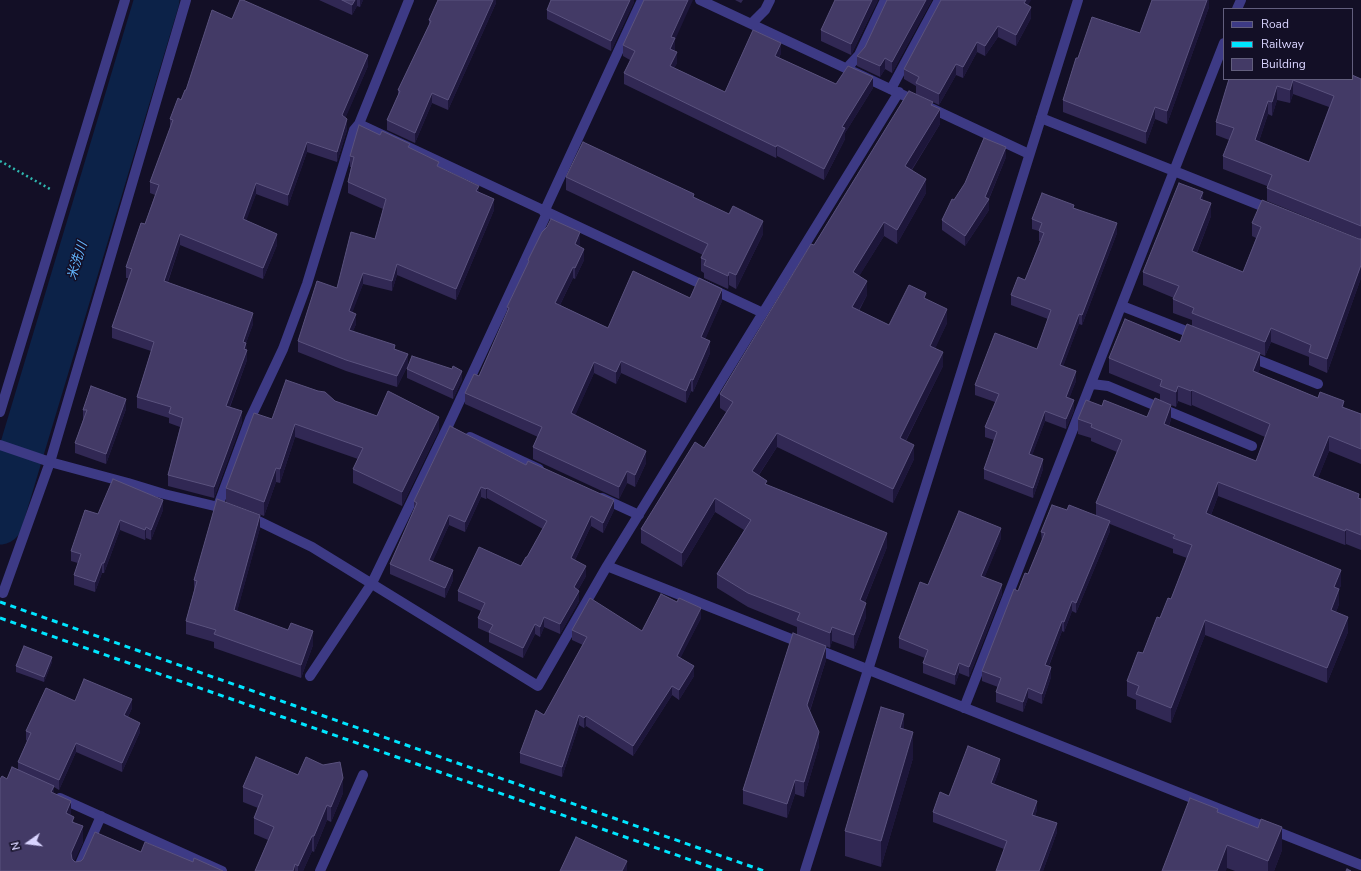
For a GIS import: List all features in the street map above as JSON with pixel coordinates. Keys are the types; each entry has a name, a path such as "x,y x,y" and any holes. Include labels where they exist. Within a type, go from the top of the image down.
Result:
{"street":[{"path":"0,412 125,0"},
{"path":"3,593 47,460 186,0"},
{"path":"218,506 250,419 283,348 307,284 341,167 354,130 359,124 409,0"},
{"path":"310,676 372,582 455,430 546,212 642,0"},
{"path":"700,0 1029,154"},
{"path":"751,24 765,10 770,0"},
{"path":"847,68 859,55 885,0"},
{"path":"0,445 164,494 218,506 258,520 305,544 372,582 538,686 607,566 763,313 895,90 940,0"},
{"path":"805,871 1078,0"},
{"path":"964,708 1175,172 1180,153 1223,45"},
{"path":"1040,118 1282,214"},
{"path":"359,124 763,313"},
{"path":"1122,306 1202,338"},
{"path":"1238,352 1318,384"},
{"path":"1092,384 1108,386 1252,446"},
{"path":"455,430 547,472"},
{"path":"589,492 639,515"},
{"path":"607,566 1361,865"},
{"path":"320,871 362,776"},
{"path":"52,794 222,871"},
{"path":"77,871 101,816"}],"path":[{"path":"0,161 65,197"}],"building":[{"path":"240,0 368,55 342,115 347,119 337,152 307,142 288,195 256,183 243,219 277,234 263,268 180,234 164,281 253,313 243,342 246,343 244,349 247,350 226,406 242,411 214,487 168,475 183,418 169,413 171,407 137,397 154,342 112,327 132,269 126,267 141,223 145,224 159,185 150,182 173,120 170,119 178,98 181,100 186,90 212,10 232,19"},
{"path":"342,0 355,0 352,5"},
{"path":"438,0 493,0 448,100 432,93 415,133 387,120 400,91 398,90 431,21 429,20"},
{"path":"551,0 630,0 611,41 547,10"},
{"path":"644,0 688,0 671,37 675,38 670,49 677,52 670,66 725,92 753,30 781,43 775,56 836,84 848,66 873,77 842,127 845,128 824,169 777,145 776,147 624,73 635,51 623,45"},
{"path":"835,0 872,0 851,44 821,30"},
{"path":"887,0 926,0 892,62 885,58 880,66 857,56 865,47"},
{"path":"941,0 1026,0 1024,3 1031,7 1016,35 998,26 985,46 977,42 963,67 956,64 939,94 916,83 919,77 904,69"},
{"path":"1152,0 1207,0 1167,111 1155,107 1146,132 1063,100 1076,58 1078,58 1092,17 1140,33"},
{"path":"1353,75 1361,79 1361,226 1267,188 1272,175 1223,156 1234,128 1216,122 1229,80 1293,80 1353,80","holes":["1293,80 1334,96 1309,162 1255,140 1268,101 1272,102 1277,86 1290,90"]},
{"path":"909,91 933,102 931,105 940,109 905,166 926,179 897,230 884,222 853,272 867,281 852,307 889,325 909,285 926,293 924,298 947,309 930,346 943,352 900,438 914,445 893,489 777,433 752,471 767,481 765,484 887,533 860,600 866,603 854,635 832,627 830,633 797,620 800,613 748,593 717,574 751,520 715,498 682,553 641,529 695,442 704,448 733,402 720,394 811,244 814,245"},
{"path":"359,125 380,135 382,131 410,144 408,147 439,162 437,166 479,186 476,191 494,199 456,289 397,264 392,281 363,273 349,311 356,314 349,330 395,345 394,349 408,354 397,376 346,360 298,341 317,281 337,288 351,232 375,239 386,199 348,182 354,157 350,156"},
{"path":"984,138 1006,147 985,197 989,199 965,236 942,220 952,199 954,200 965,183"},
{"path":"583,142 694,194 693,197 729,214 733,206 763,221 736,275 729,272 728,276 704,265 706,260 701,258 708,244 566,177"},
{"path":"1179,183 1203,192 1200,199 1211,203 1192,251 1243,272 1261,227 1252,223 1262,200 1361,239 1361,265 1327,359 1309,352 1311,345 1271,328 1265,342 1192,313 1194,308 1173,299 1179,286 1143,272"},
{"path":"1042,193 1074,205 1073,208 1117,223 1082,315 1079,314 1060,365 1076,371 1066,397 1074,400 1066,419 1045,411 1029,454 1043,459 1033,488 984,469 997,432 985,427 999,394 975,385 995,333 1037,349 1051,310 1011,295 1018,277 1025,280 1044,233 1039,231 1042,223 1032,219"},
{"path":"551,219 580,232 575,244 584,249 555,303 608,328 633,271 690,298 699,278 722,289 701,337 710,341 693,380 691,379 686,391 621,361 616,372 594,362 571,413 646,451 635,475 627,471 619,487 533,447 542,427 465,393 474,374 479,376 509,308 507,307 529,261 528,260 542,232 547,227"},
{"path":"1125,319 1180,342 1187,324 1260,353 1253,371 1318,398 1320,392 1344,401 1342,407 1361,414 1361,449 1329,436 1313,476 1359,494 1358,498 1361,499 1361,535 1346,529 1345,531 1218,482 1206,513 1341,570 1334,587 1339,589 1331,610 1348,617 1327,668 1205,620 1171,708 1136,694 1139,686 1127,681 1138,652 1143,653 1157,617 1160,618 1168,598 1171,599 1192,545 1173,538 1175,535 1096,503 1122,440 1091,427 1092,424 1078,419 1086,400 1102,406 1104,400 1147,417 1155,398 1171,405 1164,424 1256,461 1270,424 1192,390 1191,391 1178,386 1176,392 1160,386 1162,380 1109,358"},
{"path":"412,356 452,369 453,366 462,371 453,390 407,369"},
{"path":"286,380 325,392 335,401 377,416 388,391 439,417 402,492 353,469 363,448 295,424 280,469 276,468 264,502 226,488 254,413 272,419"},
{"path":"91,386 126,399 106,454 75,443 87,410 83,410"},
{"path":"450,426 526,465 528,461 614,500 603,523 591,516 571,558 586,566 574,587 579,591 560,624 544,617 540,627 535,624 523,648 489,632 493,625 478,618 485,603 458,591 479,547 521,566 547,521 487,488 481,487 465,522 449,515 429,560 453,570 445,588 390,564 417,503 414,501"},
{"path":"113,479 163,500 151,530 146,527 145,530 120,520 104,563 102,563 95,582 74,575 81,554 71,551 85,510 98,514"},
{"path":"217,499 260,515 234,610 288,630 291,623 313,631 301,665 214,634 216,630 186,621 197,581 194,580"},
{"path":"1052,505 1067,510 1069,505 1110,521 1076,603 1072,601 1064,622 1062,621 1045,665 1051,667 1042,694 1028,688 1023,702 996,692 1001,678 982,671 1014,589 1018,591 1025,573 1028,574 1045,533 1041,532"},
{"path":"959,511 1001,528 981,576 1002,584 969,667 959,663 955,675 923,663 928,650 899,638 920,582 928,585"},
{"path":"661,594 677,602 679,598 701,608 677,656 694,666 679,690 672,686 633,746 586,716 584,718 579,715 562,767 520,753 536,710 544,715 587,637 572,630 590,598 642,631"},
{"path":"793,633 826,646 807,705 819,732 804,782 795,780 787,804 743,790"},
{"path":"24,646 52,657 44,677 16,666"},
{"path":"84,679 132,699 124,715 140,723 122,763 76,743 59,780 18,762 31,733 26,731 46,688 75,701"},
{"path":"881,707 904,714 900,728 913,732 881,841 845,831"},
{"path":"968,746 1000,759 991,783 1037,801 1032,815 1057,823 1039,871 996,871 1007,841 933,812 940,792 949,796"},
{"path":"256,757 298,775 306,757 323,765 340,762 343,778 331,807 327,805 314,836 312,836 298,866 295,864 293,871 255,871 274,827 254,818 263,795 243,787"},
{"path":"12,767 54,786 51,792 71,801 66,813 74,817 72,822 83,826 71,853 72,859 75,862 83,859 95,832 141,852 145,842 193,862 194,858 223,871 0,871 0,779 2,776 7,779"},
{"path":"1190,798 1218,809 1217,812 1258,828 1261,819 1282,827 1268,861 1227,845 1217,871 1162,871"},
{"path":"576,837 627,861 622,871 560,871"}],"waterway":[{"name":"米洗川","path":"0,522 157,0"}],"railway":[{"path":"0,602 764,871"},
{"path":"0,618 722,871"}]}
